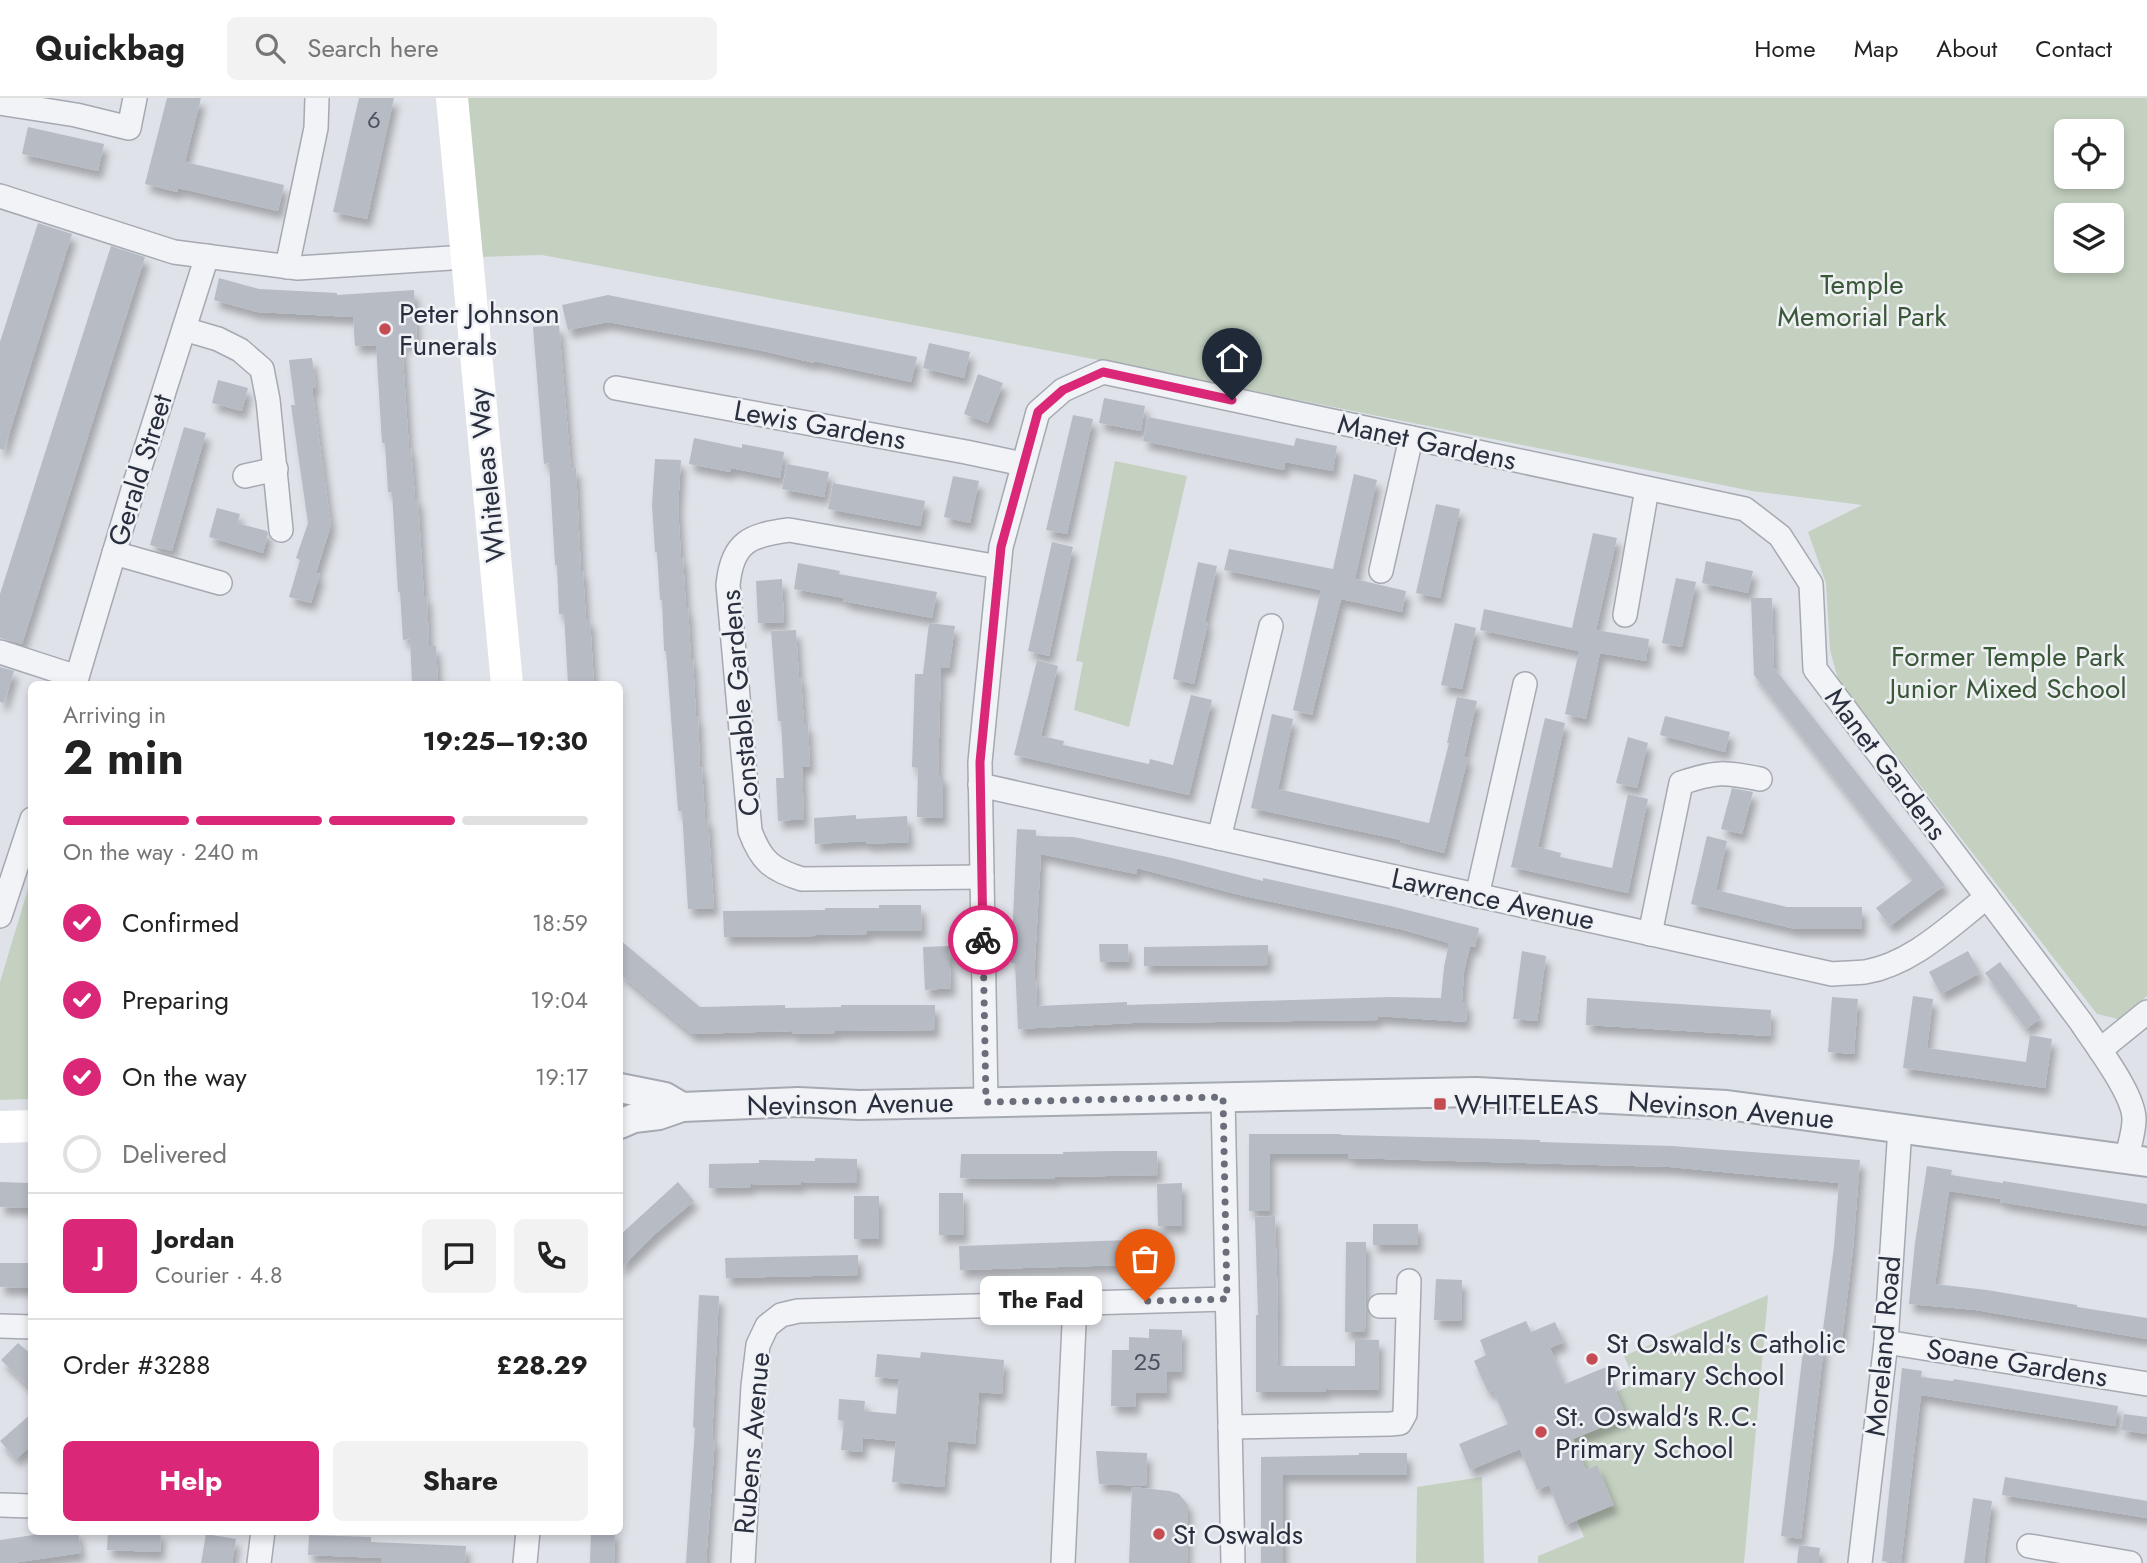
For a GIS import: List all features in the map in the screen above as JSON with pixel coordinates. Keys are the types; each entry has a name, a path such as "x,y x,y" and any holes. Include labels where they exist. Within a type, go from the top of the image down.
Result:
{"main road":[{"name":"Whiteleas Way","path":"452,98 507,681"},
{"path":"0,1127 28,1126"}],"street":[{"path":"0,103 129,128 135,98"},
{"path":"287,267 316,128 317,98"},
{"path":"0,196 174,252 287,267 466,257"},
{"name":"Gerald Street","path":"76,680 207,256"},
{"path":"184,329 218,339 240,350 262,369 268,400 281,530"},
{"name":"Manet Gardens","path":"986,1102 980,762 1001,547 1038,412 1063,390 1103,372 1745,509 1780,536 1811,584 1815,669 2081,1022 2127,1093 2135,1117 2137,1160"},
{"name":"Lewis Gardens","path":"616,388 1023,464"},
{"path":"1381,571 1411,438"},
{"path":"245,476 276,469"},
{"path":"1625,615 1647,489"},
{"name":"Constable Gardens","path":"982,877 802,879 782,873 765,861 750,831 728,585 730,566 737,552 750,539 789,530 999,567"},
{"path":"114,553 220,583"},
{"path":"1219,838 1271,626"},
{"path":"0,652 76,680"},
{"path":"1478,896 1525,684"},
{"path":"1650,934 1681,783 1709,774 1727,773 1760,779"},
{"name":"Lawrence Avenue","path":"980,785 1832,974 1867,971 1905,958 1987,897"},
{"path":"0,916 28,831"},
{"path":"2100,1050 2147,1012"},
{"name":"Nevinson Avenue","path":"623,1089 664,1097 682,1107"},
{"name":"Nevinson Avenue","path":"623,1123 682,1107 798,1102 859,1105 1476,1092 1727,1105 2137,1160"},
{"path":"1223,1097 1233,1563"},
{"name":"Moreland Road","path":"1860,1563 1886,1342 1900,1128"},
{"path":"1230,1427 1401,1423 1405,1414 1409,1282"},
{"name":"Rubens Avenue","path":"743,1563 753,1386 758,1345 767,1326 780,1315 811,1311 1227,1299"},
{"path":"1063,1563 1074,1303"},
{"path":"1380,1306 1408,1306"},
{"path":"0,1326 28,1327"},
{"name":"Soane Gardens","path":"1886,1342 2147,1384"},
{"path":"0,1505 28,1506"},
{"path":"259,1563 262,1535"},
{"path":"525,1563 528,1535"},
{"path":"2029,1546 2130,1563"}],"green space":[{"name":"Temple Memorial Park","path":"463,98 2147,98 2147,996 2118,1019 2097,1014 1838,679 1830,650 1826,583 1808,532 1862,505 1752,491 1104,361 542,255 479,257"},
{"path":"1115,461 1187,476 1129,727 1074,710 1083,662 1076,661"},
{"path":"28,889 28,1099 0,1100 0,982"},
{"path":"1768,1295 1744,1563 1538,1563 1538,1556 1584,1537 1577,1520 1597,1465 1586,1470 1573,1439 1626,1417 1616,1392 1636,1383 1624,1356"},
{"path":"1482,1477 1484,1563 1416,1563 1417,1487"}],"building":[{"path":"167,98 201,98 185,162 284,185 278,211 178,188 177,192 145,184"},
{"path":"359,98 394,98 367,219 333,212"},
{"path":"28,127 104,144 98,171 22,154"},
{"path":"38,223 72,234 4,450 0,449 0,342"},
{"path":"111,246 145,257 22,644 0,638 0,594"},
{"path":"219,278 259,289 337,295 414,290 417,342 402,343 409,448 415,498 418,498 424,596 427,596 429,646 436,646 438,681 412,681 410,639 403,640 392,492 388,492 385,443 382,443 376,345 355,346 353,317 257,312 214,300"},
{"path":"608,295 917,357 911,382 608,322 568,330 562,305"},
{"path":"559,325 571,469 576,468 581,571 586,619 590,619 594,681 568,681 564,614 559,614 549,463 544,464 533,327"},
{"path":"929,343 970,352 964,378 923,368"},
{"path":"312,358 316,388 312,388 331,525 316,573 320,574 311,603 289,597 300,560 296,558 308,523 291,405 295,405 289,360"},
{"path":"978,374 1003,383 988,423 964,414"},
{"path":"218,380 248,388 242,411 212,403"},
{"path":"1104,398 1145,406 1141,431 1099,423"},
{"path":"1073,415 1093,419 1067,534 1046,530"},
{"path":"1148,417 1294,446 1296,438 1337,446 1333,471 1285,462 1284,470 1143,441"},
{"path":"184,427 206,433 172,551 150,545"},
{"path":"694,438 742,448 742,444 784,452 780,478 731,468 730,472 689,464"},
{"path":"655,459 681,460 678,507 681,557 693,659 705,818 708,818 714,908 688,909 682,811 678,811 662,600 655,552 652,505"},
{"path":"787,464 829,472 824,497 782,489"},
{"path":"1354,474 1377,480 1355,579 1406,591 1402,612 1341,599 1312,715 1293,710 1321,590 1224,570 1229,549 1333,569"},
{"path":"953,476 979,481 970,523 944,517"},
{"path":"833,483 925,501 920,526 828,509"},
{"path":"1436,504 1460,509 1440,598 1416,593"},
{"path":"217,508 240,514 237,523 267,531 263,553 209,537"},
{"path":"1593,533 1617,538 1596,630 1649,639 1646,661 1600,653 1586,719 1565,714 1579,651 1480,630 1484,609 1572,628"},
{"path":"1052,542 1073,547 1049,656 1028,651"},
{"path":"1706,561 1753,571 1748,593 1702,583"},
{"path":"1198,562 1217,566 1194,684 1173,679"},
{"path":"798,563 840,571 839,574 937,592 932,618 794,589"},
{"path":"1676,578 1696,582 1682,647 1662,643"},
{"path":"782,579 784,622 758,623 756,581"},
{"path":"1751,598 1772,598 1774,668 1945,885 1890,926 1876,908 1913,880 1754,675"},
{"path":"929,623 955,626 949,668 941,667 938,775 943,775 943,818 917,817 918,768 912,767 915,674 923,674"},
{"path":"1455,623 1476,628 1462,689 1441,685"},
{"path":"796,630 804,724 808,724 810,766 802,767 804,819 778,821 776,778 784,778 771,631"},
{"path":"1037,660 1058,666 1041,736 1064,741 1063,745 1149,764 1150,759 1173,765 1191,695 1212,700 1189,795 1014,755"},
{"path":"0,667 14,671 4,703 0,702"},
{"path":"1457,697 1477,701 1464,757 1468,758 1444,853 1400,842 1401,840 1251,808 1272,714 1293,719 1278,789 1429,823 1449,743"},
{"path":"1665,716 1730,732 1725,752 1660,735"},
{"path":"1545,718 1565,723 1538,847 1561,853 1560,857 1612,868 1628,794 1648,799 1628,893 1511,867"},
{"path":"1628,737 1648,743 1637,788 1616,783"},
{"path":"1732,788 1753,792 1742,834 1721,829"},
{"path":"856,815 856,819 907,816 909,842 815,844 814,818"},
{"path":"1017,829 1036,830 1036,836 1074,837 1172,858 1263,881 1263,878 1479,928 1475,947 1470,946 1464,972 1462,1002 1467,1002 1466,1022 1377,1016 1378,1020 1132,1023 1018,1029 1015,963 1011,963","holes":["1041,854 1136,874 1137,868 1240,895 1400,929 1449,943 1441,998 1390,997 1127,1005 1127,1002 1037,1006 1034,979"]},
{"path":"1707,836 1727,841 1716,890 1787,907 1862,907 1862,929 1795,929 1691,904"},
{"path":"879,905 921,905 922,931 724,937 723,911 879,908"},
{"path":"623,943 700,1007 935,1005 935,1030 692,1034 623,976"},
{"path":"1099,944 1128,944 1129,962 1100,962"},
{"path":"1268,945 1268,965 1144,966 1144,947"},
{"path":"949,946 951,988 925,990 923,947"},
{"path":"1522,951 1546,956 1537,1021 1513,1019"},
{"path":"1968,951 1980,973 1941,994 1929,972"},
{"path":"2000,962 2041,1018 2026,1029 1985,973"},
{"path":"1913,996 1933,999 1927,1048 2026,1062 2030,1035 2052,1039 2045,1088 1903,1068"},
{"path":"1832,997 1858,999 1854,1054 1828,1052"},
{"path":"1587,998 1771,1010 1770,1036 1586,1025"},
{"path":"1249,1134 1540,1140 1672,1146 1860,1160 1842,1340 1822,1337 1839,1183 1670,1167 1348,1158 1348,1154 1270,1154 1270,1211 1249,1211"},
{"path":"1157,1151 1158,1175 1055,1179 960,1178 961,1154"},
{"path":"815,1158 857,1159 857,1183 801,1182 801,1185 751,1184 751,1187 709,1188 709,1164 759,1163 759,1160 815,1161"},
{"path":"1927,1166 1952,1170 1951,1175 2147,1204 2147,1226 1949,1191 1935,1284 1987,1290 2147,1318 2147,1339 1976,1310 1909,1304"},
{"path":"0,1182 28,1183 28,1208 0,1207"},
{"path":"678,1182 694,1201 623,1266 623,1232"},
{"path":"1182,1183 1182,1226 1158,1226 1157,1184"},
{"path":"939,1193 963,1193 964,1235 939,1235"},
{"path":"854,1196 879,1196 879,1239 854,1239"},
{"path":"1275,1216 1277,1366 1355,1366 1355,1339 1379,1340 1378,1390 1256,1392 1258,1315 1255,1217"},
{"path":"1373,1224 1418,1224 1418,1245 1373,1245"},
{"path":"1159,1239 1160,1264 960,1270 959,1246"},
{"path":"1346,1242 1366,1242 1365,1332 1345,1332"},
{"path":"858,1255 858,1275 726,1278 725,1258"},
{"path":"0,1263 28,1263 28,1288 0,1287"},
{"path":"1436,1279 1462,1280 1461,1321 1434,1320"},
{"path":"699,1295 719,1296 712,1439 715,1439 706,1563 686,1563 695,1428"},
{"name":"St. Oswald's R.C. Primary School","path":"1526,1321 1531,1332 1555,1322 1564,1342 1550,1348 1565,1384 1606,1367 1627,1417 1573,1439 1586,1470 1597,1465 1614,1505 1565,1525 1549,1485 1537,1490 1520,1449 1470,1470 1459,1444 1508,1424 1493,1390 1488,1392 1474,1361 1486,1355 1480,1340"},
{"path":"1149,1329 1182,1330 1181,1372 1167,1372 1167,1393 1136,1393 1135,1407 1111,1406 1112,1350 1129,1350 1129,1337 1149,1338"},
{"path":"18,1343 28,1352 28,1386 1,1360"},
{"path":"1804,1343 1824,1346 1801,1539 1781,1536"},
{"path":"921,1352 1004,1360 1002,1394 979,1392 975,1444 948,1441 944,1487 892,1482 896,1441 863,1438 862,1452 841,1450 844,1421 838,1420 839,1399 865,1401 864,1411 896,1414 899,1379 875,1377 877,1354 920,1358"},
{"path":"1902,1368 1922,1371 1921,1377 1954,1379 2118,1406 2115,1426 1921,1395 1901,1563 1882,1561"},
{"path":"2124,1414 2147,1417 2147,1434 2121,1430"},
{"path":"28,1416 28,1448 16,1459 0,1441"},
{"path":"1096,1451 1147,1453 1146,1486 1099,1484"},
{"path":"1407,1453 1407,1475 1283,1475 1283,1563 1261,1563 1261,1457"},
{"path":"2005,1477 2147,1501 2147,1518 2002,1495"},
{"name":"St Oswalds","path":"1132,1487 1170,1491 1179,1494 1188,1505 1187,1563 1129,1563"},
{"path":"1973,1498 1992,1501 1984,1563 1964,1563"},
{"path":"33,1535 79,1535 81,1553 0,1563 0,1540"},
{"path":"108,1535 161,1535 160,1552 107,1550"},
{"path":"206,1535 236,1539 232,1563 201,1563"},
{"path":"309,1535 371,1537 371,1542 466,1546 465,1563 381,1563 381,1558 308,1555"},
{"path":"591,1535 615,1535 614,1563 590,1563"},
{"path":"1799,1545 1820,1548 1818,1563 1797,1563"}],"way so far":[{"path":"983,940 986,1102 1223,1097 1227,1299 1145,1301"}],"place":[{"name":"Peter Johnson Funerals","path":"385,329"},
{"name":"WHITELEAS","path":"1440,1104"},
{"name":"The Fad","path":"1145,1301"},
{"name":"St Oswald's Catholic Primary School","path":"1592,1359"},
{"name":"St. Oswald's R.C. Primary School","path":"1541,1432"},
{"name":"St Oswalds","path":"1159,1534"}],"route":[{"path":"983,940 980,762 1001,547 1038,412 1063,390 1103,372 1232,400"}],"park label":[{"name":"Former Temple Park Junior Mixed School","path":"2008,672"}]}
